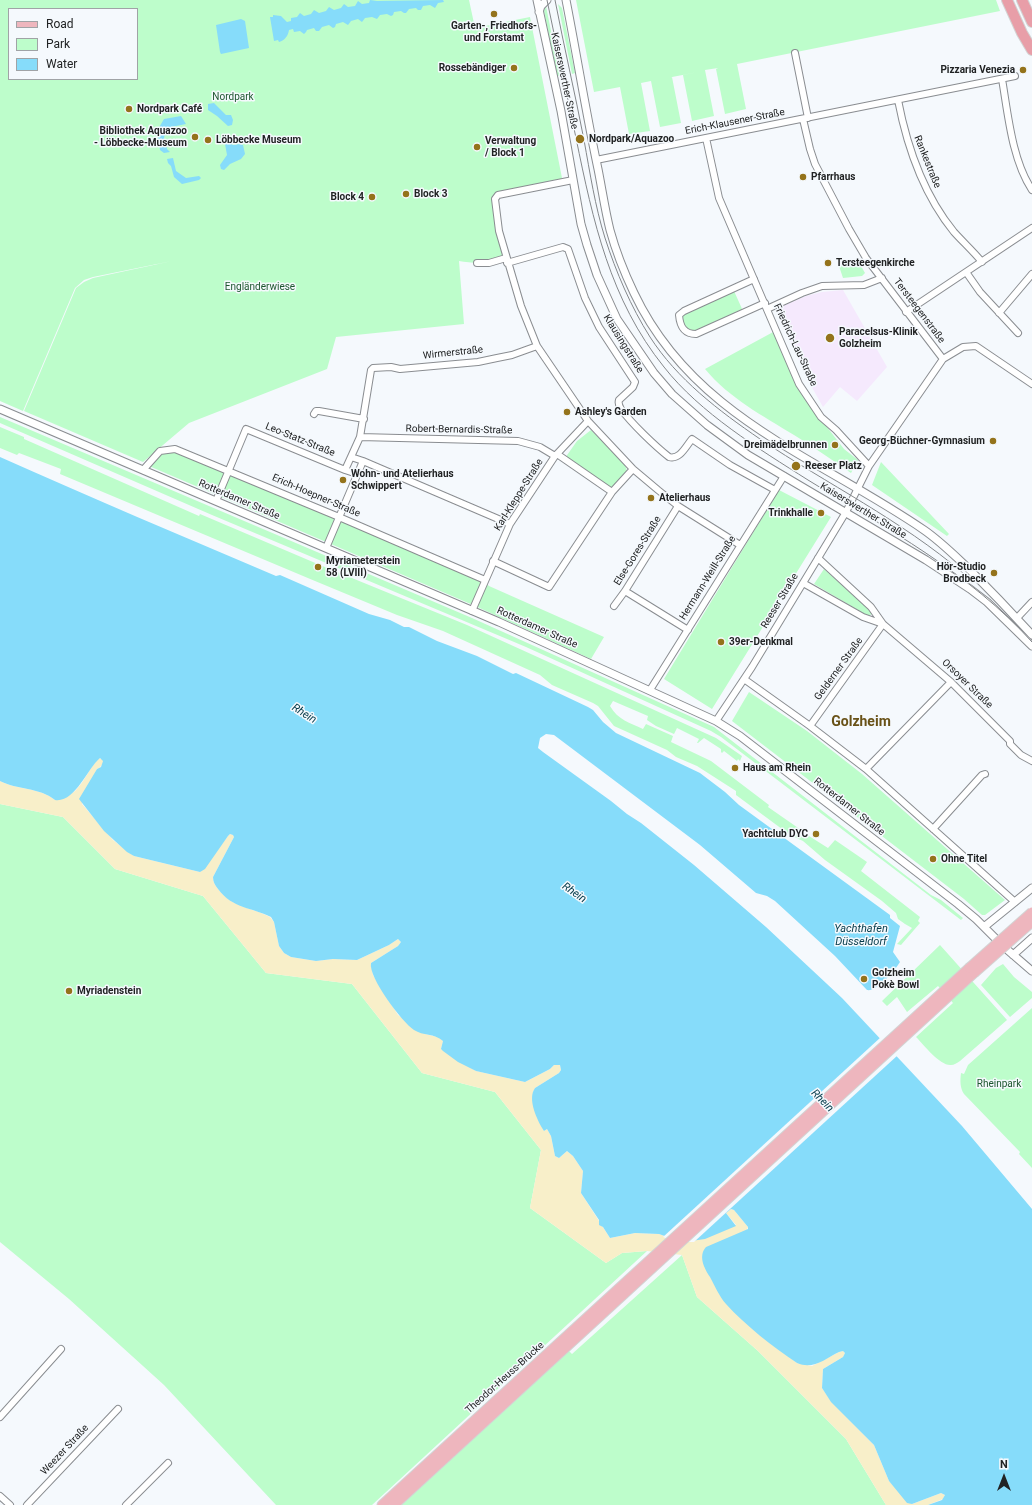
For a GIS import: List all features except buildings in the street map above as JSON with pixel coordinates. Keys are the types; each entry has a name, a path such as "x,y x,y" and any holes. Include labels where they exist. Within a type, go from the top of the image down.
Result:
{"highway":[{"path":"1007,0 1022,33 1032,50"},
{"path":"1022,0 1032,22"}],"main road":[{"path":"645,1270 972,971 1032,912"},
{"path":"972,971 1032,922"},
{"name":"Theodor-Heuss-Brücke","path":"382,1505 645,1270"},
{"name":"Theodor-Heuss-Brücke","path":"394,1505 645,1270"}],"street":[{"name":"Kaiserswerther Straße","path":"537,0 561,111 581,224 597,275 617,319 640,355 672,394 693,414 748,455 846,512 970,589 987,602 1032,646"},
{"path":"539,12 541,6 547,0"},
{"path":"560,0 564,5 565,12 569,16"},
{"name":"Kaiserswerther Straße","path":"566,0 579,74 610,228 624,271 635,295 648,319 674,356 698,382 739,416 764,433 918,526 941,543 1008,607 1032,635"},
{"path":"795,53 806,118"},
{"name":"Erich-Klausener-Straße","path":"596,160 1015,76"},
{"path":"1002,79 1016,151 1024,174 1032,190"},
{"name":"Rankestraße","path":"898,100 908,141 926,189 955,233 982,262"},
{"name":"Tersteegenstraße","path":"806,118 810,149 823,181 865,257 943,359 963,347 976,346 1032,384"},
{"name":"Friedrich-Lau-Straße","path":"706,138 719,198 799,384 821,417 836,430 869,466"},
{"path":"573,180 498,195 494,204 507,261 521,306 537,346 588,421 632,469 678,506 740,546"},
{"path":"906,312 1032,228"},
{"name":"Klausingstraße","path":"507,261 563,247 568,250 585,298 599,327 635,382 633,387 618,400 618,404 621,409 644,434 669,457 673,458 678,456 692,439 730,466 775,490"},
{"path":"477,262 489,263 507,261"},
{"path":"966,272 980,292 1018,333"},
{"path":"999,313 1032,274"},
{"path":"766,306 822,286 864,285 882,278"},
{"name":"Friedrich-Lau-Straße","path":"754,280 684,310 679,315 679,322 684,331 690,334 696,334 766,306"},
{"name":"Wirmerstraße","path":"364,419 371,370 376,367 400,369 478,362 512,355 537,346"},
{"name":"Reeser Straße","path":"716,721 744,679 846,512 869,466 943,359"},
{"name":"Rotterdamer Straße","path":"0,409 472,611 716,721 740,736 939,888 1032,971"},
{"path":"314,414 316,411 319,411 364,419 360,437 345,470"},
{"name":"Karl-Kleppe-Straße","path":"472,611 510,524 556,455 588,421"},
{"name":"Leo-Statz-Straße","path":"229,470 246,429 357,474"},
{"name":"Robert-Bernardis-Straße","path":"360,437 518,441 540,447 556,455 612,492"},
{"name":"Erich-Hoepner-Straße","path":"143,470 160,451 171,449 178,450 229,470 486,580"},
{"path":"351,457 510,524"},
{"path":"326,548 362,461"},
{"path":"493,561 549,587 612,492 632,469"},
{"path":"216,501 229,470"},
{"name":"Hermann-Weill-Straße","path":"650,690 784,476"},
{"name":"Else-Gores-Straße","path":"614,606 678,506"},
{"name":"Orsoyer Straße","path":"818,558 871,607 883,624 951,682 1010,741 1010,744 1021,755 1032,761"},
{"name":"Orsoyer Straße","path":"803,583 863,617 883,624"},
{"path":"625,591 688,630"},
{"path":"1017,618 1032,602"},
{"name":"Gelderner Straße","path":"810,726 883,624"},
{"path":"744,679 810,726 866,769 1015,902"},
{"path":"866,769 951,682"},
{"path":"933,828 982,775 985,774"},
{"path":"984,927 1032,888"},
{"path":"1013,955 1032,938"},
{"path":"0,1417 61,1349"},
{"name":"Weezer Straße","path":"27,1505 118,1409"},
{"path":"126,1505 168,1463"},
{"path":"1,1500 10,1505"}],"shaded area":[{"name":"Paracelsus-Klinik Golzheim","path":"843,290 887,367 857,401 840,387 823,407 809,382 776,309 806,296 822,292"}],"green space":[{"path":"0,0 469,0 475,28 530,17 562,178 560,181 492,200 503,257 498,260 488,262 476,263 459,261 464,324 336,337 327,369 189,423 143,462 24,411 76,288 93,278 172,261 93,277 84,280 75,288 23,411 0,401"},
{"path":"576,0 996,0 1000,11 737,64 746,109 725,114 716,69 718,68 705,70 714,116 692,121 683,75 698,72 672,77 681,123 660,127 651,81 641,83 650,131 629,134 620,87 594,92"},
{"path":"558,4 562,8 575,73 572,74"},
{"path":"546,6 560,76 557,76 544,11"},
{"path":"857,259 865,273 862,276 843,278 839,266 846,262 848,264"},
{"path":"734,291 743,311 692,333 684,326 681,318 683,314"},
{"path":"775,331 820,418 844,449 858,460 851,473 809,444 747,406 725,389 705,369"},
{"path":"0,417 472,618 714,727 931,895 941,900 963,918 961,920 721,737 711,731 526,647 212,515 0,423"},
{"path":"0,427 199,516 200,514 467,625 716,738 742,756 740,761 738,759 737,761 724,751 722,753 721,749 704,738 697,743 699,739 677,728 674,734 647,720 648,716 613,701 610,706 617,715 625,720 643,729 646,724 673,736 671,742 711,761 769,805 768,807 804,832 802,835 807,838 809,836 828,848 835,840 867,862 861,871 920,917 918,921 920,923 901,945 897,944 912,928 898,919 896,913 882,901 825,860 803,841 790,835 736,795 736,791 697,766 676,757 667,750 614,726 598,706 593,703 552,685 540,675 443,631 397,615 60,474 61,469 19,453 17,455 0,448"},
{"path":"591,430 625,465 627,471 611,490 565,458 577,441"},
{"path":"170,450 481,579 489,586 604,637 591,659 473,605 149,466 157,455"},
{"path":"881,462 949,534 947,536 872,485"},
{"name":"Reeser Platz","path":"779,490 831,517 712,709 664,679"},
{"path":"824,569 871,611 872,614 868,616 814,584"},
{"path":"749,692 807,731 862,774 1005,900 985,915 982,915 964,899 732,721"},
{"path":"0,804 63,817 115,869 203,896 266,973 352,984 422,1073 495,1092 541,1150 530,1208 606,1263 622,1253 647,1251 372,1505 276,1505 164,1385 69,1299 0,1242"},
{"path":"940,945 1007,1020 960,1061 952,1065 937,1059 916,1037 953,1003 938,986 907,1012 897,997 887,1006 882,1001"},
{"path":"1003,964 1014,977 1032,992 1032,998 1010,1017 981,985 996,968"},
{"name":"Rheinpark","path":"1032,1008 1032,1168 1019,1154 1020,1152 964,1094 960,1082 961,1073 964,1074 968,1065"},
{"path":"682,1255 697,1297 758,1351 846,1439 886,1505 401,1505 569,1351 572,1354"}],"sand":[{"path":"99,758 103,760 102,765 97,769 82,804 113,840 134,856 200,872 228,836 230,834 233,835 234,837 213,877 214,883 224,895 236,904 270,917 274,922 279,946 284,953 291,957 316,961 333,959 357,960 389,945 398,939 401,942 398,946 371,963 373,975 398,1015 425,1034 438,1037 443,1041 441,1049 476,1071 525,1082 550,1069 554,1065 560,1065 561,1070 559,1073 535,1088 533,1092 544,1131 547,1129 551,1136 555,1156 559,1158 567,1151 573,1156 583,1171 581,1193 610,1238 635,1233 659,1234 676,1240 736,1225 726,1213 731,1209 734,1210 748,1227 752,1328 797,1363 812,1366 843,1351 845,1353 843,1357 823,1369 822,1388 831,1401 874,1445 889,1481 912,1504 941,1493 945,1495 943,1499 928,1505 886,1505 846,1439 758,1351 697,1297 682,1255 647,1251 622,1253 606,1263 530,1208 541,1150 495,1092 422,1073 352,984 266,973 203,896 115,869 63,817 0,804 0,781 42,793 55,800 75,791"}],"water":[{"path":"370,0 443,0 444,2 438,3 435,8 430,5 423,6 421,10 416,8 409,9 406,13 401,11 394,12 391,16 387,14 380,15 377,19 372,17 365,18 362,22 358,19 351,21 348,25 343,22 336,24 333,28 329,25 322,27 319,31 316,31 314,28 307,30 304,34 300,31 294,32 293,29 289,30 285,39 279,42 278,40 274,41 270,17 273,17 273,15 281,16 287,22 291,21 291,18 297,17 300,13 304,16 311,14 314,10 319,13 326,11 329,7 334,10 341,8 344,4 348,7 355,6 358,1 362,4 369,3"},
{"path":"241,19 245,21 249,48 221,54 216,25"},
{"path":"214,103 226,115 231,115 233,120 232,125 228,126 208,110 208,104"},
{"path":"181,116 186,124 171,127 164,137 167,149 170,152 164,153 160,150 157,131 164,119"},
{"path":"229,143 233,145 243,145 245,154 241,159 230,164 224,170 221,169 220,165 227,155 225,144"},
{"path":"173,158 176,171 186,178 199,176 201,178 199,180 182,184 174,177 171,166 168,163 167,159"},
{"path":"0,457 276,576 280,575 369,614 390,620 404,627 409,627 437,641 477,656 513,674 516,673 588,707 593,710 603,722 616,733 700,773 739,805 890,915 890,918 900,926 893,952 900,962 881,984 876,988 867,990 835,956 775,901 767,896 756,893 700,845 554,735 546,734 540,738 538,748 641,823 694,865 766,927 842,998 962,1126 1032,1209 1032,1505 928,1505 942,1500 945,1495 941,1493 912,1504 907,1503 889,1481 874,1445 831,1402 822,1388 823,1369 843,1357 845,1353 843,1351 839,1352 819,1363 803,1365 797,1363 751,1328 726,1304 719,1294 704,1266 702,1254 706,1247 748,1229 734,1210 731,1209 726,1213 736,1226 705,1239 691,1241 676,1240 659,1234 635,1233 610,1238 603,1227 599,1225 599,1220 581,1193 583,1171 573,1156 567,1151 559,1158 555,1156 551,1136 547,1129 544,1131 532,1104 535,1088 559,1073 561,1070 560,1065 554,1065 550,1069 525,1082 476,1071 458,1062 443,1051 441,1049 443,1041 440,1038 414,1030 394,1009 380,988 371,970 371,963 398,946 401,942 398,939 389,945 357,960 333,959 316,961 291,957 284,953 279,946 274,922 271,917 236,904 224,896 214,883 213,877 234,837 233,835 230,834 228,836 205,869 200,872 134,856 127,852 104,831 79,799 97,769 101,767 103,761 100,758 75,791 62,800 55,800 42,793 0,781"}],"pier":[{"path":"881,1037 898,1055 694,1242 676,1242 663,1237"}],"tram line":[{"path":"547,0 582,169 606,258 630,315 645,341 664,367 679,384 712,415 750,443 926,553 982,594 1008,617 1032,642"},
{"path":"555,0 601,226 614,264 630,301 650,337 673,367 700,393 729,417 785,456 915,536 963,573"}],"place":[{"name":"Garten-, Friedhofs- und Forstamt","path":"494,14"},
{"name":"Rossebändiger","path":"514,68"},
{"name":"Pizzaria Venezia","path":"1023,70"},
{"name":"Nordpark Café","path":"129,109"},
{"name":"Bibliothek Aquazoo - Löbbecke-Museum","path":"195,137"},
{"name":"Nordpark/Aquazoo","path":"580,139"},
{"name":"Löbbecke Museum","path":"208,140"},
{"name":"Verwaltung / Block 1","path":"477,147"},
{"name":"Pfarrhaus","path":"803,177"},
{"name":"Block 3","path":"406,194"},
{"name":"Block 4","path":"372,197"},
{"name":"Tersteegenkirche","path":"828,263"},
{"name":"Paracelsus-Klinik Golzheim","path":"830,338"},
{"name":"Ashley's Garden","path":"567,412"},
{"name":"Georg-Büchner-Gymnasium","path":"993,441"},
{"name":"Dreimädelbrunnen","path":"835,445"},
{"name":"Reeser Platz","path":"796,466"},
{"name":"Wohn- und Atelierhaus Schwippert","path":"343,480"},
{"name":"Atelierhaus","path":"651,498"},
{"name":"Trinkhalle","path":"821,513"},
{"name":"Myriameterstein 58 (LVIII)","path":"318,567"},
{"name":"Hör-Studio Brodbeck","path":"994,573"},
{"name":"39er-Denkmal","path":"721,642"},
{"name":"Haus am Rhein","path":"735,768"},
{"name":"Yachtclub DYC","path":"816,834"},
{"name":"Ohne Titel","path":"933,859"},
{"name":"Golzheim Pokè Bowl","path":"864,979"},
{"name":"Myriadenstein","path":"69,991"}],"district":[{"name":"Golzheim","path":"861,722"}],"park label":[{"name":"Nordpark","path":"233,97"},
{"name":"Engländerwiese","path":"260,287"}],"water label":[{"name":"Rhein","path":"304,714"},
{"name":"Rhein","path":"574,893"},
{"name":"Yachthafen Düsseldorf","path":"861,935"},
{"name":"Rhein","path":"822,1101"}]}
